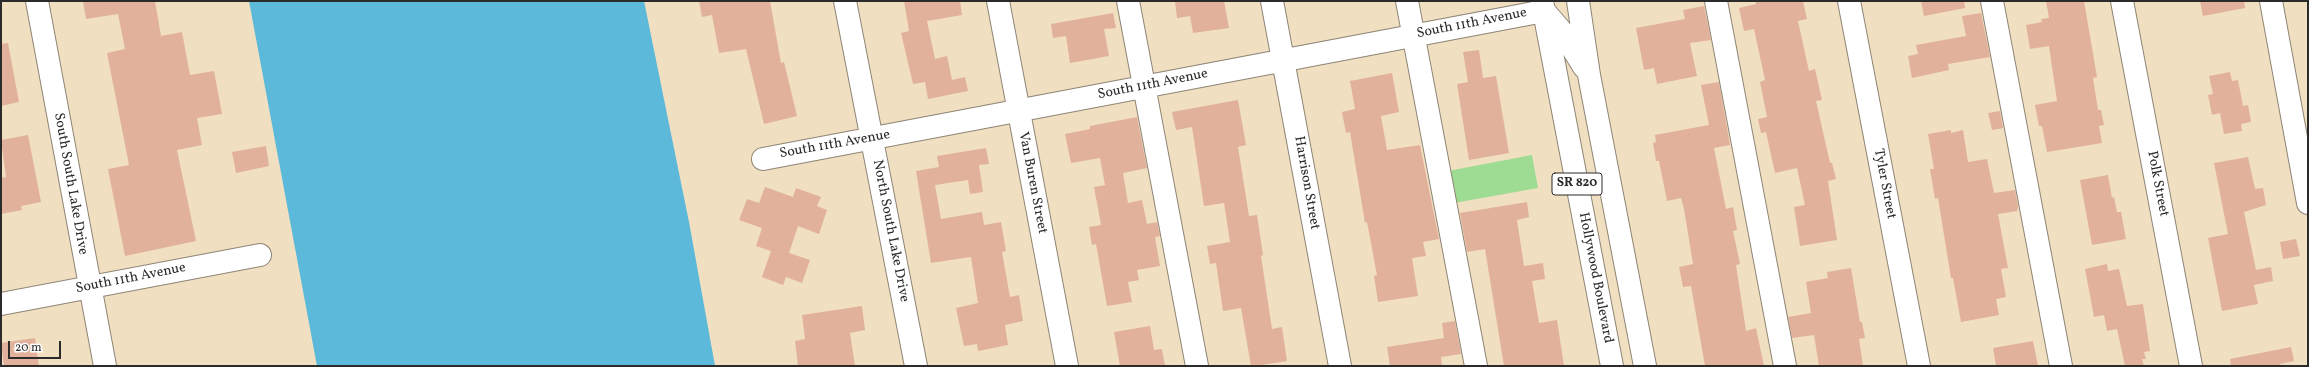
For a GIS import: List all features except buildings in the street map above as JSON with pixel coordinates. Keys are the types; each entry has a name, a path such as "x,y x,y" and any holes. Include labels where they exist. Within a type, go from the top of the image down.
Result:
{"street":[{"name":"South South Lake Drive","path":"37,1 89,287 105,366"},
{"name":"North South Lake Drive","path":"845,1 916,366"},
{"name":"Van Buren Street","path":"998,1 1067,366"},
{"path":"1128,1 1197,366"},
{"name":"Harrison Street","path":"1272,1 1340,366"},
{"path":"1407,1 1476,366"},
{"name":"SR 820","path":"1580,1 1589,75 1645,366"},
{"path":"1716,1 1785,366"},
{"name":"Tyler Street","path":"1849,1 1919,366"},
{"path":"1992,1 2061,366"},
{"name":"Polk Street","path":"2122,1 2191,366"},
{"path":"2271,1 2308,203"},
{"name":"South 11th Avenue","path":"763,159 1414,36 1543,6"},
{"path":"1543,6 1563,33 1589,75"},
{"name":"Hollywood Boulevard","path":"1543,6 1612,366"},
{"name":"South 11th Avenue","path":"1,304 260,255"}],"green space":[{"path":"1532,155 1538,188 1454,203 1448,171"}],"water":[{"path":"249,1 644,1 689,222 715,366 317,366"}]}
